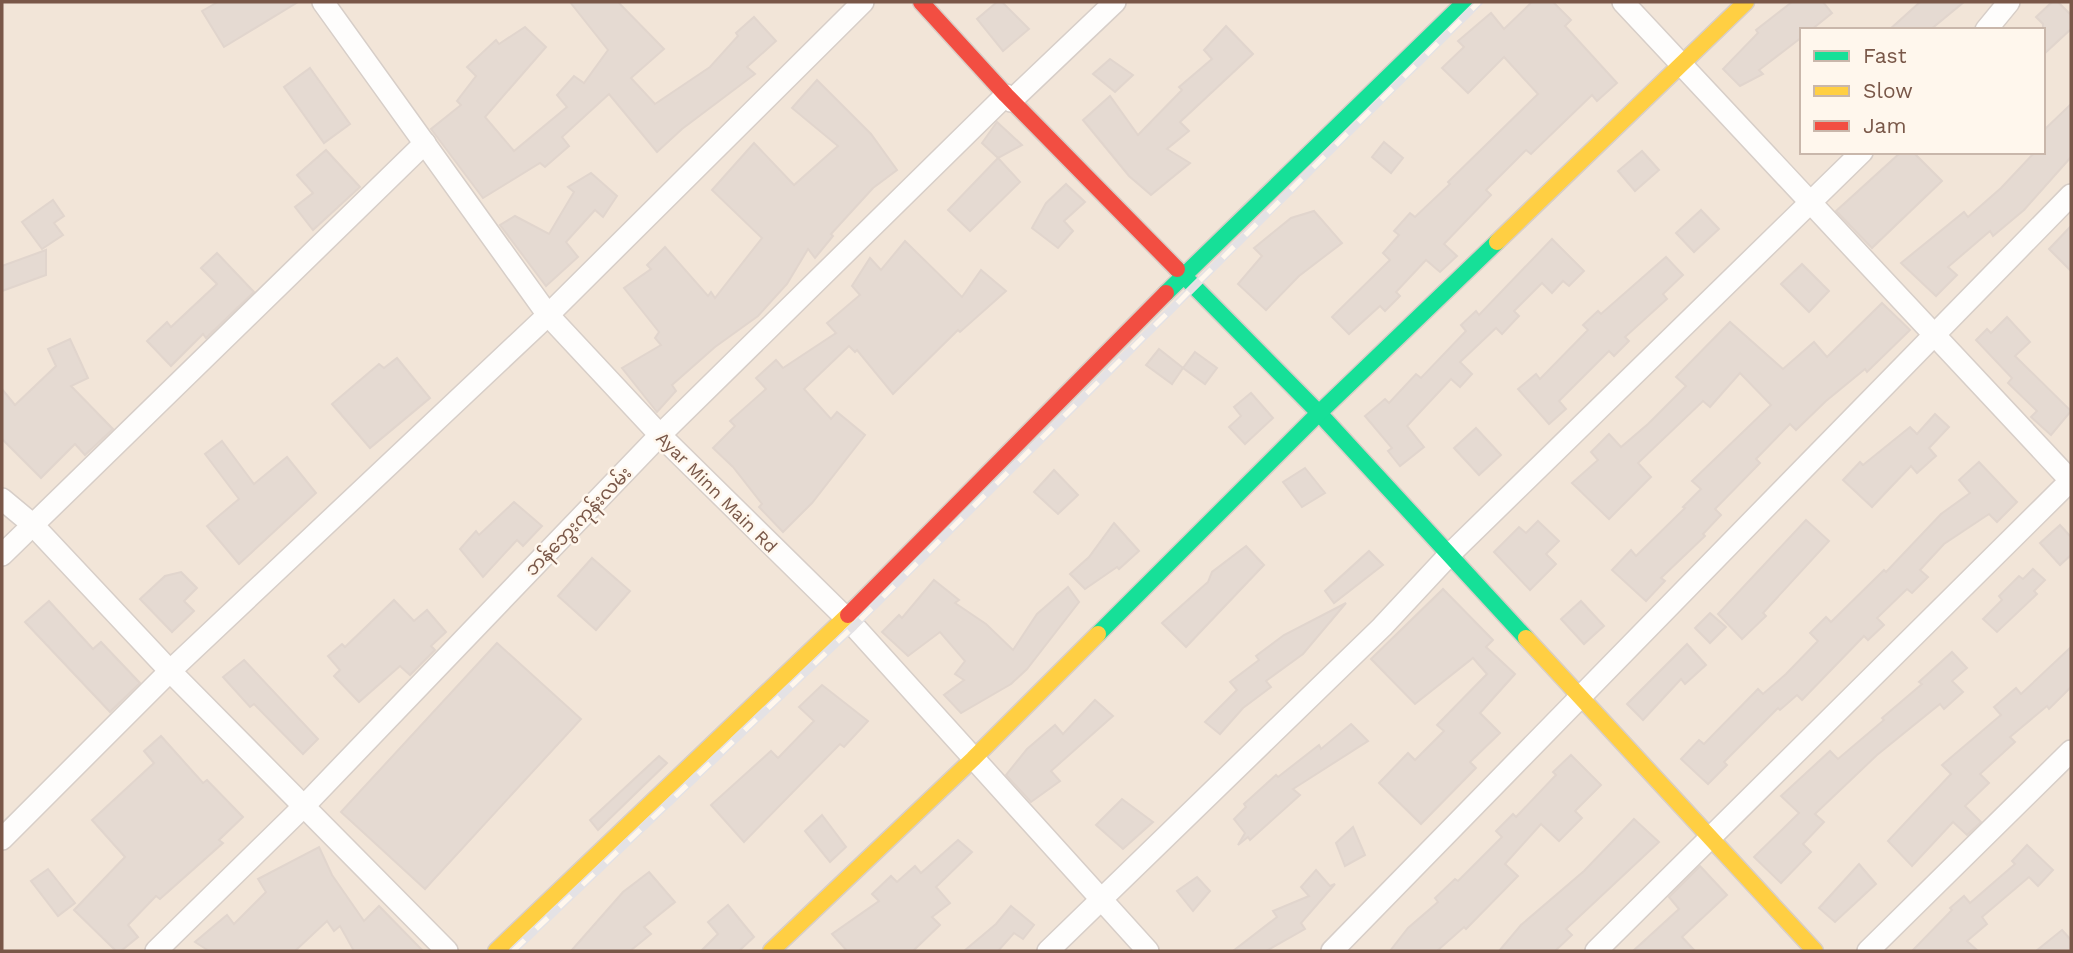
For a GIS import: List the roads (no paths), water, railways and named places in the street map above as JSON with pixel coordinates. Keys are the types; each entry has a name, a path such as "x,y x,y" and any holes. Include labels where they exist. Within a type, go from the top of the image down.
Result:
{"street":[{"name":"Ayar Minn Main Rd","path":"323,2 548,314 660,435 845,618 1148,951"},
{"path":"2,839 170,671 548,314 863,2"},
{"path":"921,2 1009,98 1319,413 1815,951"},
{"name":"ဘန်ဘွေးကုန်းလမ်း","path":"156,951 305,805 660,435 1009,98 1115,2"},
{"path":"496,951 845,618 1184,275 1465,2"},
{"path":"1597,951 1709,836 2071,480 1623,2"},
{"path":"771,951 973,760 1319,413 1746,2"},
{"path":"1988,28 2009,2"},
{"path":"2,555 425,143"},
{"path":"1048,951 1382,627 1450,554 1861,154"},
{"path":"1332,951 2071,195"},
{"path":"2,499 32,524 170,671 447,951"},
{"path":"1868,951 2071,751"}],"railway":[{"path":"513,951 854,626 1479,2"}]}
